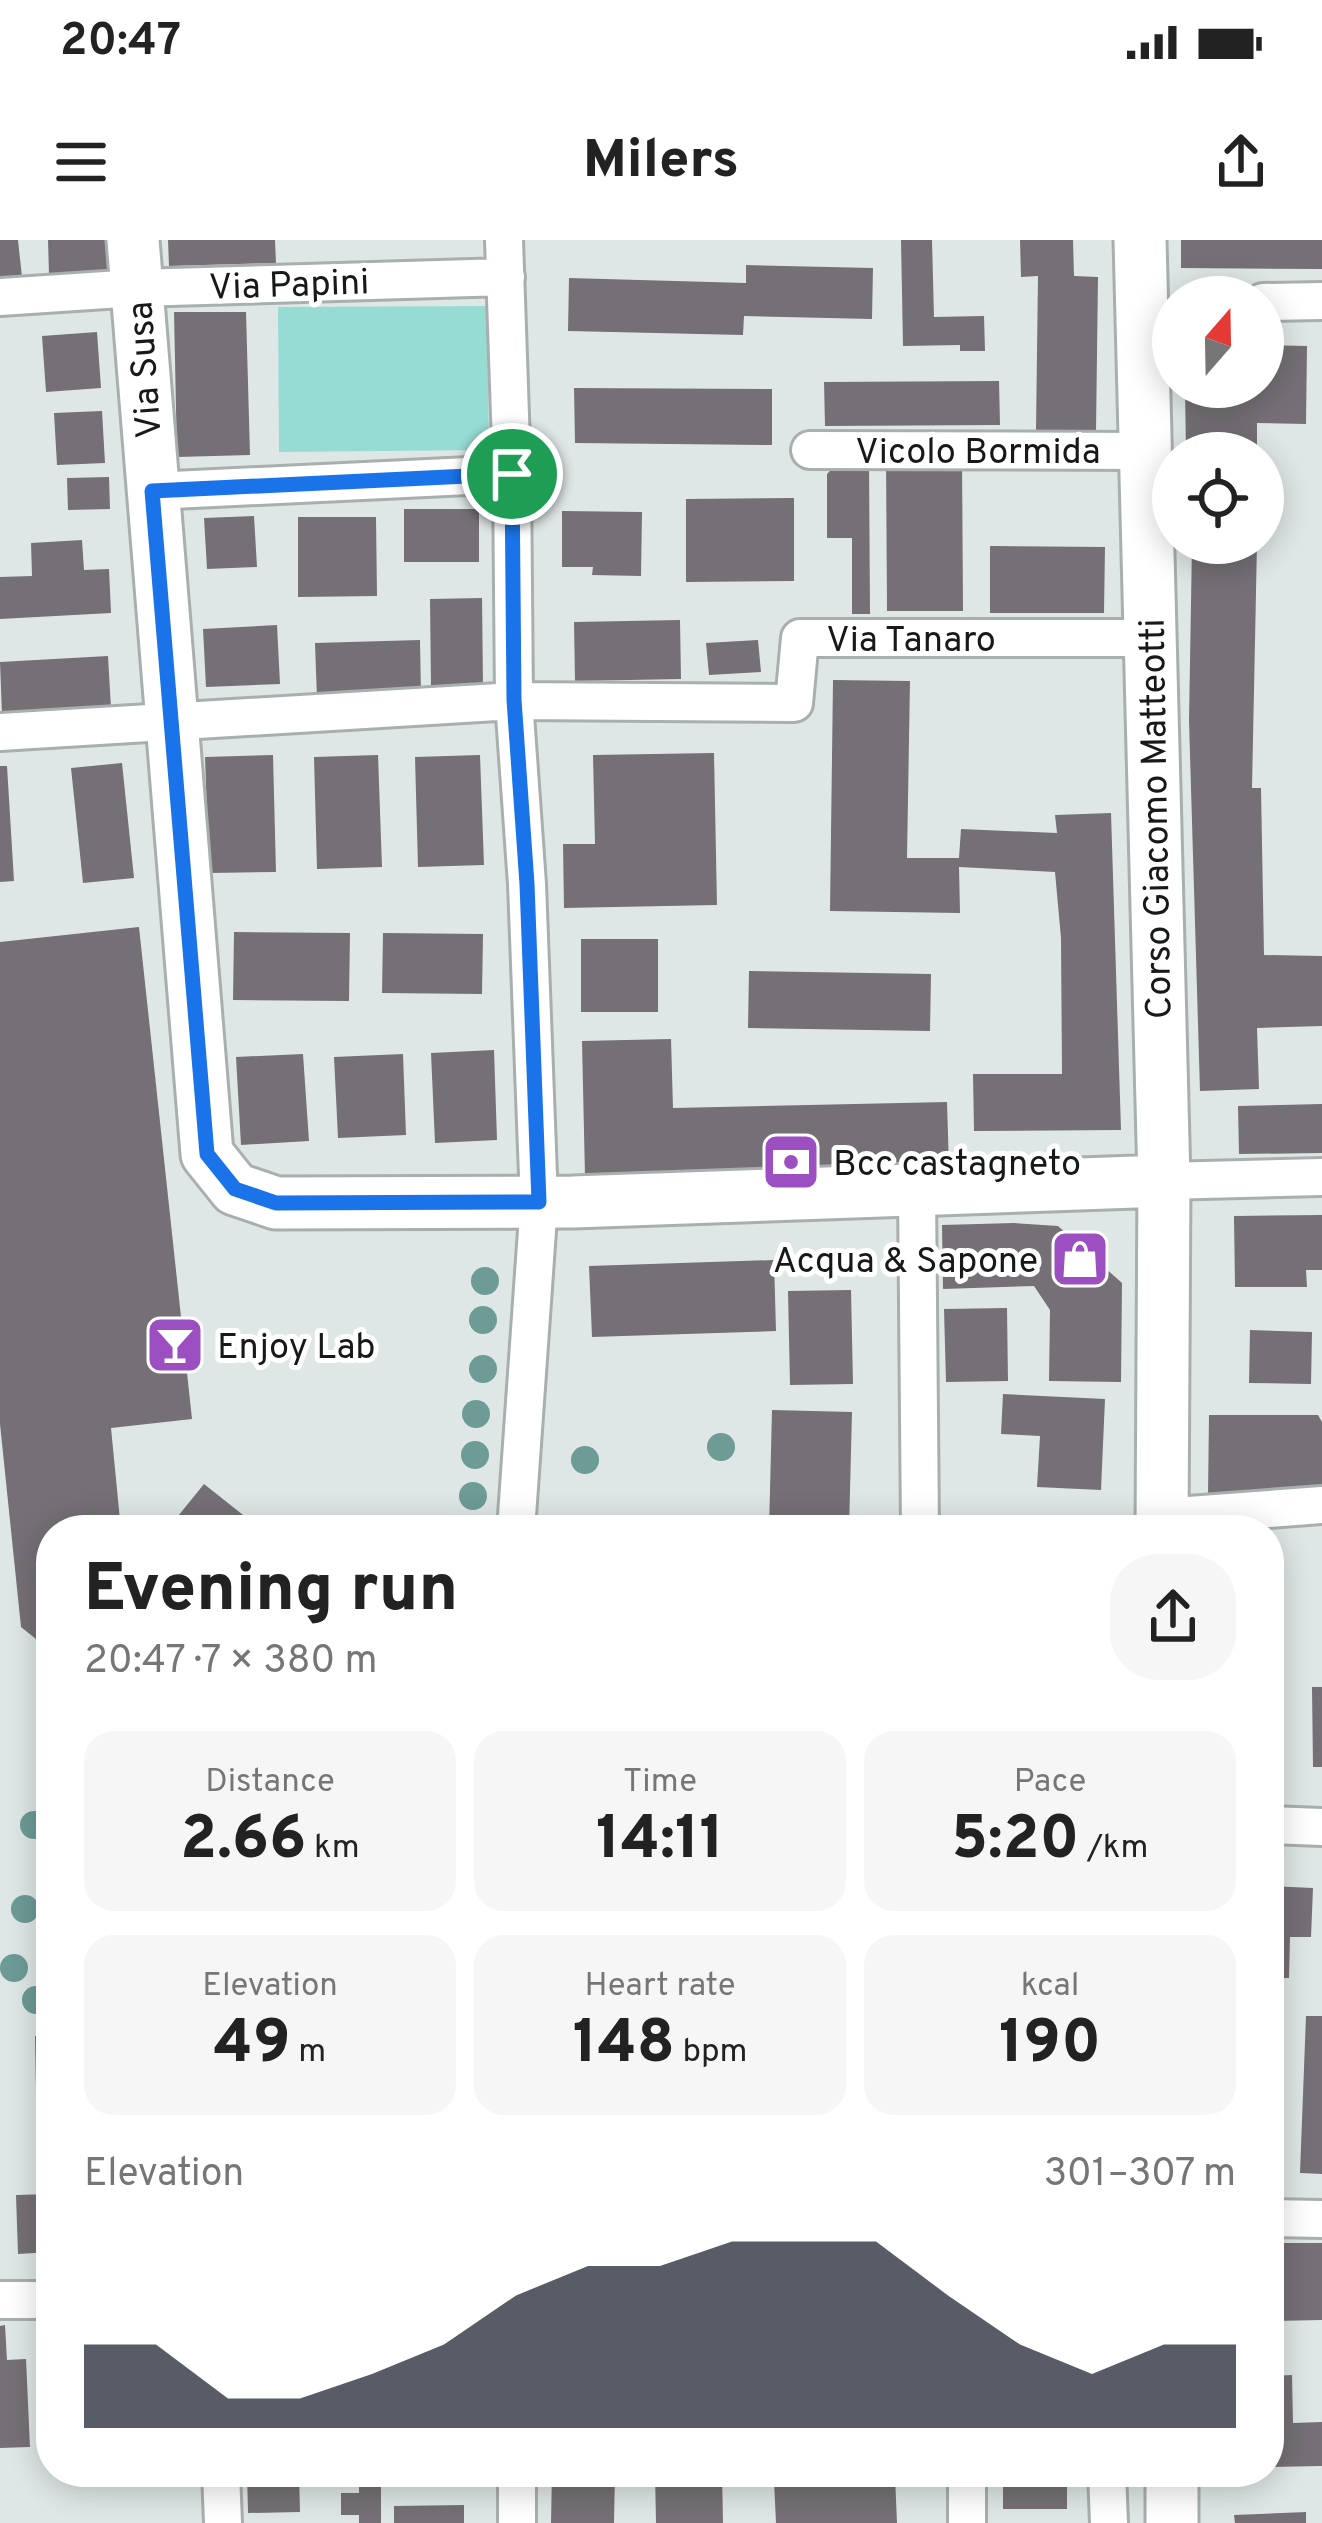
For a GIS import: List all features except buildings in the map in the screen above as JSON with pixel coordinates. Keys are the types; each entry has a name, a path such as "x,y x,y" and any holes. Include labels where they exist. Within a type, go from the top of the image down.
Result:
{"street":[{"path":"504,240 514,700 527,884 539,1202 518,1515"},
{"name":"Corso Giacomo Matteotti","path":"1140,240 1152,285"},
{"name":"Via Papini","path":"0,297 135,264 506,277"},
{"name":"Via Susa","path":"135,264 207,1154 235,1189 276,1203 539,1202"},
{"path":"1284,302 1322,301"},
{"name":"Corso Giacomo Matteotti","path":"1152,365 1145,451 1164,1181 1162,1515"},
{"name":"Vicolo Bormida","path":"810,450 1145,451"},
{"path":"152,491 512,474"},
{"name":"Via Tanaro","path":"514,700 794,703 800,638 1150,638"},
{"path":"0,732 514,700"},
{"path":"539,1202 1322,1177"},
{"path":"917,1190 920,1515"},
{"path":"1233,1515 1322,1505"},
{"path":"1284,1826 1322,1827"},
{"path":"1284,2218 1322,2219"},
{"path":"0,2300 36,2300"},
{"path":"222,2487 223,2523"},
{"path":"517,2487 517,2523"},
{"path":"967,2487 967,2523"},
{"path":"1108,2487 1109,2523"},
{"path":"1172,2487 1172,2523"}],"shaded area":[{"path":"487,306 489,450 279,452 278,307"}],"place":[{"name":"Bcc castagneto","path":"791,1162"},
{"name":"Acqua & Sapone","path":"1080,1259"},
{"name":"Enjoy Lab","path":"175,1345"}],"route":[{"path":"512,474 514,700 527,884 539,1202 276,1203 235,1189 207,1154 152,491 512,474"}]}
